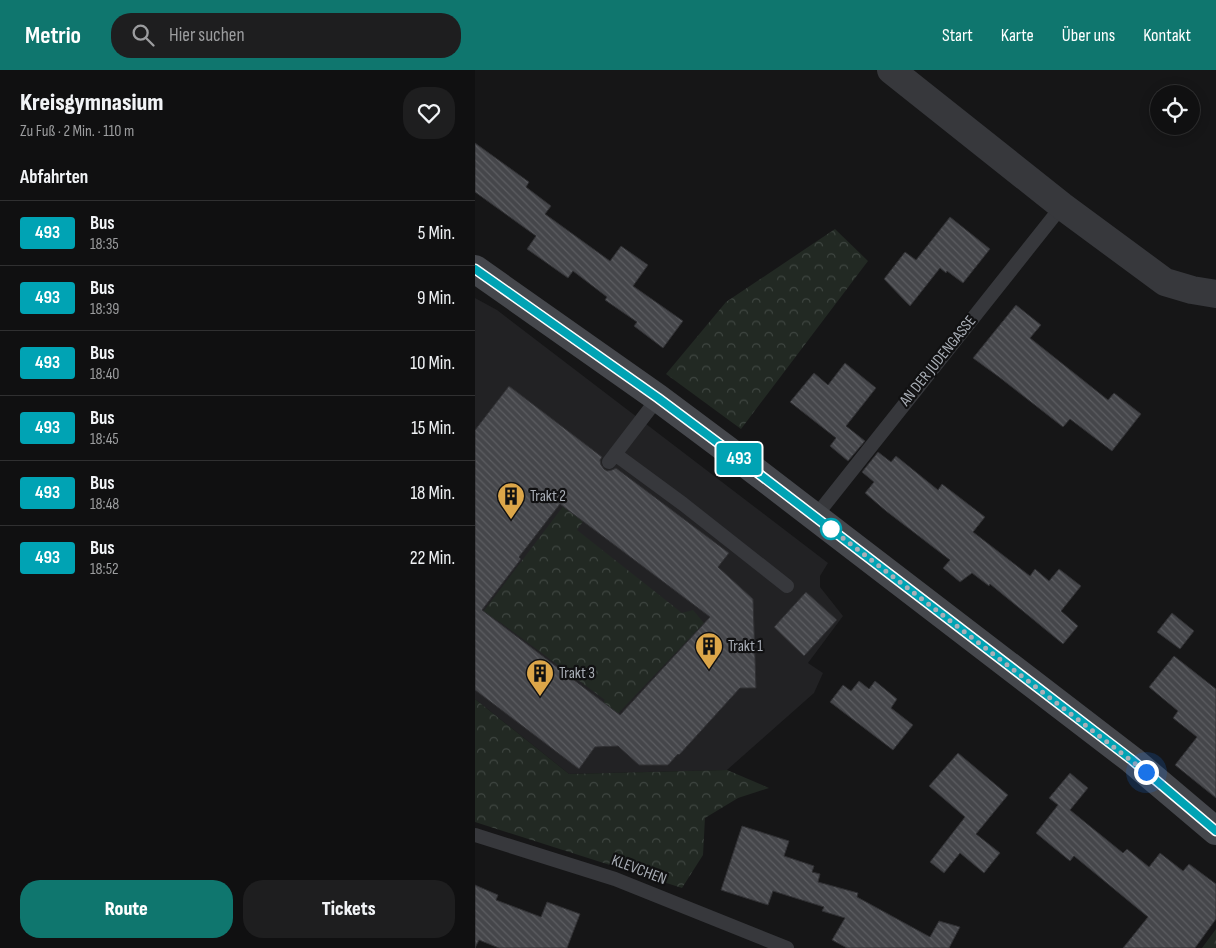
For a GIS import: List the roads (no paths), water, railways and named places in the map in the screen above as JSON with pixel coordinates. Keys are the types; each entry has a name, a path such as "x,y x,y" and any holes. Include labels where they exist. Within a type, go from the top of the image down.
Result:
{"main road":[{"path":"475,269 658,398 815,517 1125,754 1216,831"}],"street":[{"path":"891,70 1062,206 1165,282 1192,290 1216,294"}],"lane":[{"name":"AN DER JUDENGASSE","path":"815,517 1062,206"},
{"path":"658,398 612,458 683,504 787,586"},
{"name":"KLEVCHEN","path":"475,835 615,879 787,948"}],"place":[{"name":"Trakt 2","path":"511,520"},
{"name":"Trakt 1","path":"709,670"},
{"name":"Trakt 3","path":"540,697"}]}
